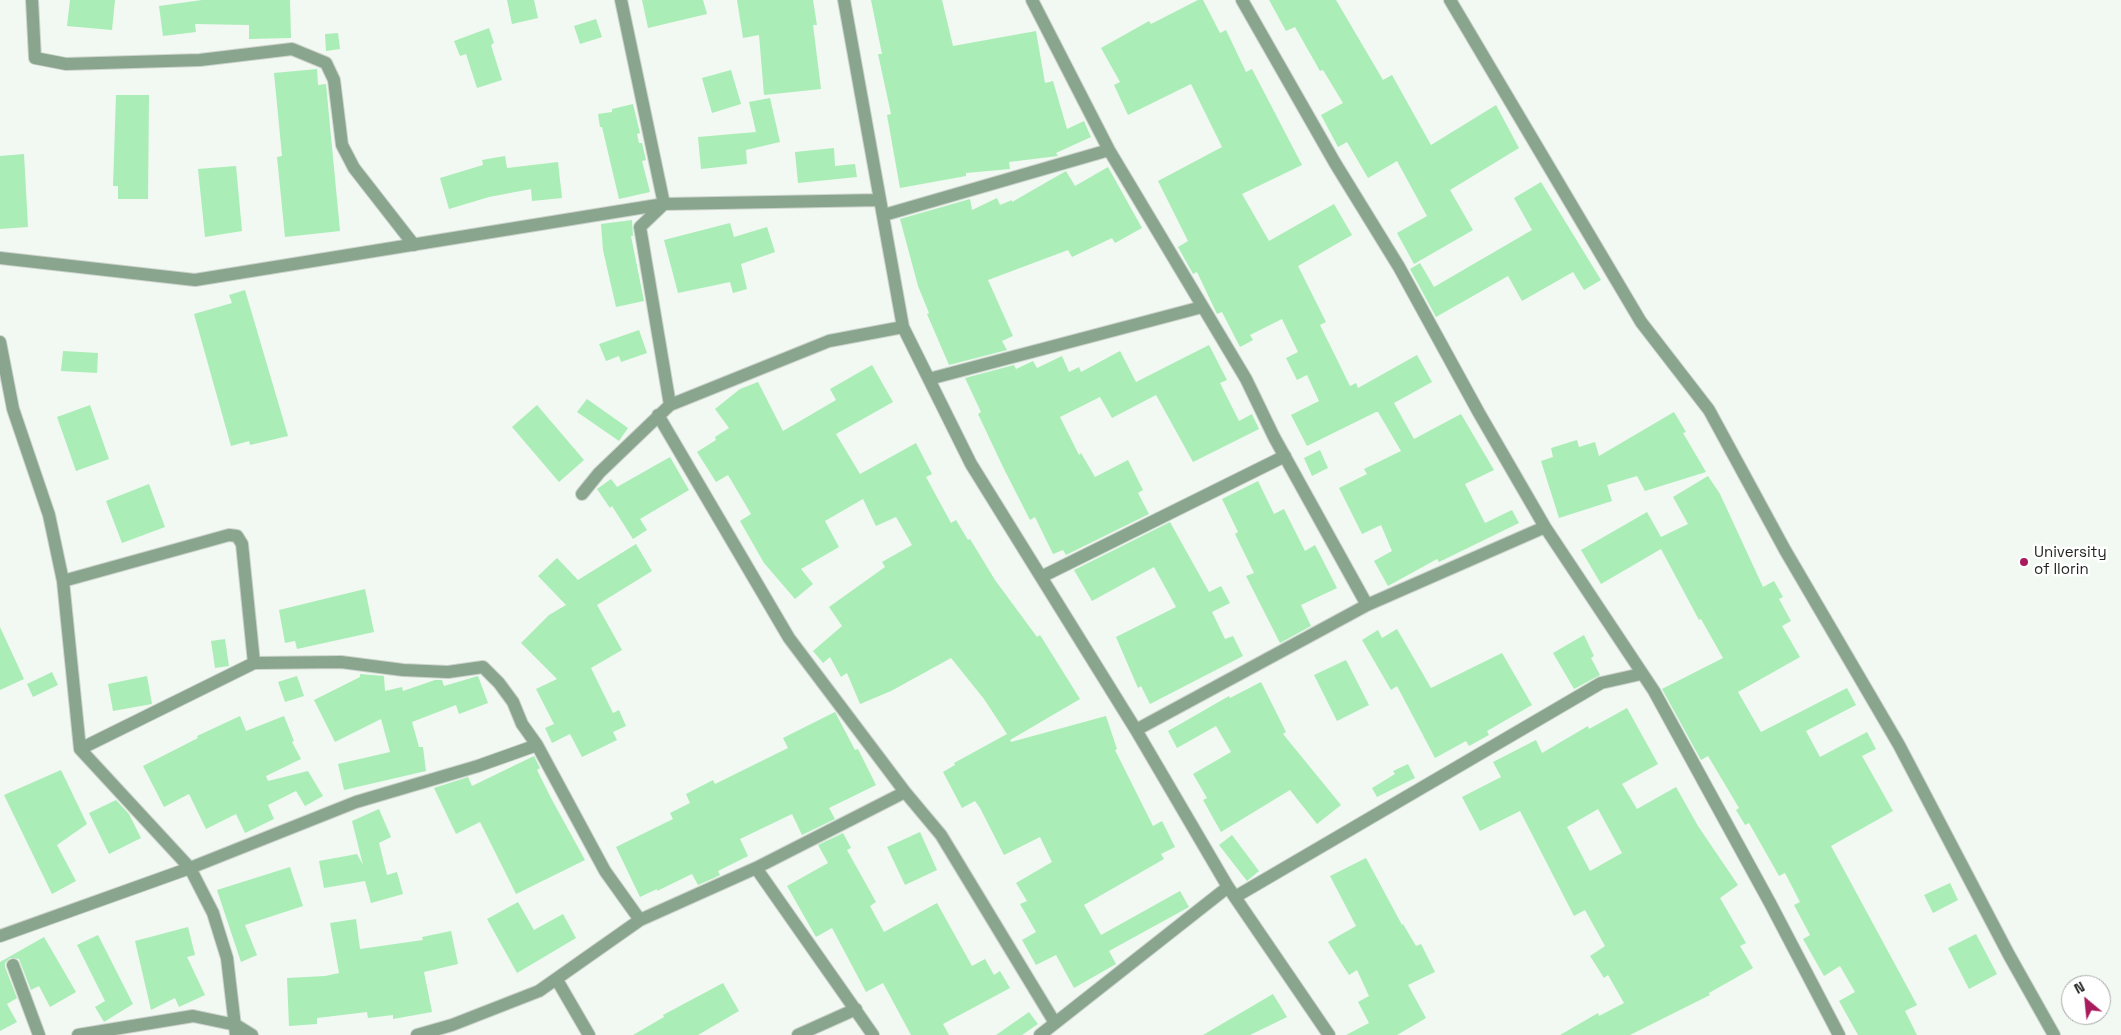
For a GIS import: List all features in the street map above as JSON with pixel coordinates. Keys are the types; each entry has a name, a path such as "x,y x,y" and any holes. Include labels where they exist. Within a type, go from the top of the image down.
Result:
{"street":[{"path":"32,0 35,58 66,64 200,60 292,49 326,63 334,80 342,145 354,168 414,246"},
{"path":"621,0 664,204"},
{"path":"844,0 903,328 971,464 1136,730 1232,892 1329,1035"},
{"path":"1032,0 1109,150 1246,379 1285,456 1367,605"},
{"path":"1242,0 1335,163 1399,267 1479,413 1545,527 1654,691 1770,903 1839,1035"},
{"path":"1450,0 1641,322 1708,410 1790,558 1899,745 2009,955 2054,1035"},
{"path":"884,214 1109,150"},
{"path":"0,258 195,280 664,204 880,200"},
{"path":"664,204 640,226 670,405"},
{"path":"929,379 1202,307"},
{"path":"582,494 599,473 670,405 829,341 903,328"},
{"path":"0,342 5,377 13,409 49,515 64,582 80,749 190,868 213,913 227,958 236,1030"},
{"path":"658,415 789,638 905,792 941,835 1055,1023"},
{"path":"1041,577 1285,456"},
{"path":"1136,730 1367,605 1545,527"},
{"path":"64,582 229,535 237,536 242,544 254,664"},
{"path":"80,749 254,664 341,662 403,670 448,672 483,667 499,683 513,702 522,724 537,746 605,871 640,920"},
{"path":"1040,1035 1232,892 1601,683 1642,674"},
{"path":"0,936 190,868 356,802 478,766 537,746"},
{"path":"417,1035 452,1025 539,991 640,920 756,868 905,792"},
{"path":"756,868 873,1035"},
{"path":"13,966 39,1035"},
{"path":"557,980 589,1035"},
{"path":"798,1035 856,1009"},
{"path":"78,1035 193,1016 252,1035"}],"building":[{"path":"70,0 115,0 112,30 67,26"},
{"path":"202,0 290,0 291,38 249,39 249,25 195,24 196,32 163,36 159,6"},
{"path":"507,0 534,0 538,18 512,24"},
{"path":"642,0 703,0 707,14 648,28"},
{"path":"737,0 813,0 817,25 813,25 821,89 764,95 759,35 743,38"},
{"path":"871,0 942,0 953,46 1036,31 1045,83 1053,81 1067,129 1084,121 1091,137 1056,153 1058,156 1009,162 1010,169 966,173 966,176 900,188 887,115 891,114 878,54 882,54"},
{"path":"1198,0 1203,0 1220,33 1226,30 1246,72 1252,69 1302,165 1242,194 1269,241 1334,204 1352,235 1298,266 1326,322 1320,325 1350,386 1356,383 1358,388 1417,355 1432,382 1394,403 1414,439 1461,414 1494,470 1465,484 1485,523 1512,510 1519,523 1439,562 1437,559 1388,586 1374,561 1392,551 1381,525 1362,534 1339,488 1367,474 1364,469 1401,451 1378,412 1307,446 1291,415 1319,401 1307,375 1297,380 1286,358 1298,352 1282,319 1250,335 1253,340 1240,347 1222,312 1217,314 1197,272 1193,274 1178,247 1188,241 1158,181 1222,147 1191,84 1128,115 1114,85 1120,82 1101,48 1149,21 1151,24"},
{"path":"1269,0 1336,0 1383,80 1392,75 1431,145 1496,105 1519,148 1450,190 1473,230 1414,264 1397,233 1427,216 1397,161 1368,178 1347,142 1338,147 1321,115 1343,103 1323,70 1320,71 1295,27 1286,31"},
{"path":"596,19 602,37 580,44 574,26"},
{"path":"489,28 494,43 491,45 502,80 477,88 466,54 460,56 454,41"},
{"path":"338,33 340,49 326,51 325,34"},
{"path":"317,69 318,85 326,84 340,231 285,237 277,157 282,156 274,73"},
{"path":"731,70 741,104 712,113 702,78"},
{"path":"116,95 149,95 148,199 118,199 118,186 113,186"},
{"path":"770,98 780,142 746,150 747,164 701,169 698,137 756,132 749,102"},
{"path":"633,104 640,133 637,134 639,143 642,143 646,160 642,161 650,192 619,199 598,114 612,112 612,109"},
{"path":"834,148 835,166 855,164 857,177 798,183 795,152"},
{"path":"24,154 28,227 0,229 0,156"},
{"path":"505,156 507,168 558,162 562,198 532,201 531,189 489,197 449,209 440,178 483,165 482,160"},
{"path":"236,166 242,231 205,237 198,169"},
{"path":"1108,167 1142,228 1115,243 1112,238 1072,257 1068,250 988,280 1013,336 1002,341 1007,350 949,365 927,314 929,313 918,286 900,219 970,199 972,210 997,198 1000,205 1012,200 1012,202 1066,171 1075,186"},
{"path":"1541,182 1601,280 1584,290 1573,272 1522,301 1508,276 1436,317 1410,269 1420,263 1434,287 1532,230 1514,198"},
{"path":"632,220 633,236 631,236 644,301 616,307 603,250 601,224"},
{"path":"730,223 734,237 767,227 775,252 741,264 747,289 733,293 730,282 678,293 664,240"},
{"path":"245,290 288,436 250,445 249,441 231,446 194,314 232,303 229,295"},
{"path":"639,330 647,353 621,362 619,356 606,361 599,344"},
{"path":"1209,345 1227,380 1220,383 1239,421 1252,414 1259,429 1193,462 1156,395 1112,418 1100,397 1060,417 1079,455 1081,453 1095,477 1128,460 1143,490 1138,493 1149,514 1066,555 1063,550 1053,554 1035,517 1030,520 1003,467 978,414 981,412 965,378 1014,365 1016,369 1033,361 1037,368 1062,356 1069,372 1079,367 1081,372 1120,351 1136,382"},
{"path":"63,351 98,353 97,373 61,371"},
{"path":"872,365 893,402 836,434 860,474 916,443 932,474 926,477 951,523 956,520 968,540 970,539 995,580 1037,637 1040,635 1080,699 1010,740 1011,742 1106,716 1117,749 1115,750 1153,826 1162,821 1175,847 1161,854 1164,859 1084,905 1101,935 1180,891 1189,907 1109,951 1116,964 1074,988 1056,955 1036,965 1022,940 1036,932 1020,904 1027,901 1016,883 1052,862 1040,837 1004,855 975,801 962,808 943,772 955,765 954,763 1007,734 984,699 951,658 891,691 860,704 847,673 841,677 830,657 823,663 813,651 842,626 829,607 885,567 882,562 912,545 896,517 876,526 863,499 825,521 839,547 801,569 813,584 795,599 764,563 740,521 751,514 728,475 716,482 697,452 716,440 715,437 729,428 715,409 740,389 758,382 783,431 836,400 830,389"},
{"path":"587,399 628,428 619,441 577,412"},
{"path":"90,405 109,459 76,471 57,417"},
{"path":"537,405 584,460 559,482 512,427"},
{"path":"1674,412 1686,432 1683,433 1706,472 1645,491 1637,476 1607,485 1612,501 1559,518 1541,461 1553,457 1551,448 1577,440 1579,447 1595,442 1599,456"},
{"path":"1320,450 1328,468 1312,476 1304,458"},
{"path":"670,457 689,490 640,519 647,530 633,539 612,506 610,508 597,489 611,479 617,487"},
{"path":"1708,476 1720,494 1763,587 1774,581 1783,597 1779,599 1791,621 1782,626 1800,657 1738,692 1761,732 1847,688 1856,705 1806,731 1820,757 1867,732 1876,749 1862,756 1893,811 1831,846 1917,1005 1905,1011 1917,1035 1858,1035 1839,1001 1855,992 1840,966 1824,976 1803,939 1810,935 1794,905 1800,902 1785,873 1779,876 1749,823 1745,825 1736,810 1739,808 1708,756 1701,760 1662,689 1723,658 1701,619 1699,620 1661,549 1601,584 1581,550 1647,512 1661,537 1688,524 1673,497"},
{"path":"1258,481 1274,514 1284,509 1305,551 1315,545 1337,588 1301,605 1311,626 1280,643 1246,576 1254,573 1235,534 1238,532 1222,499"},
{"path":"149,484 165,527 122,543 106,501"},
{"path":"1170,522 1209,592 1221,586 1230,603 1212,612 1225,639 1233,636 1243,656 1150,704 1141,686 1138,688 1116,637 1176,607 1154,567 1092,601 1074,570"},
{"path":"636,544 652,571 597,605 622,650 591,668 613,713 619,710 626,726 613,732 617,740 582,757 570,734 552,743 545,728 554,724 536,689 557,679 521,643 549,615 566,605 538,576 557,558 578,580"},
{"path":"365,589 374,632 297,649 295,641 285,643 279,610"},
{"path":"0,627 24,679 0,690"},
{"path":"1397,629 1431,688 1502,653 1532,705 1487,731 1489,735 1469,746 1466,741 1435,758 1397,686 1391,690 1362,640 1378,630 1382,638"},
{"path":"1584,635 1594,656 1591,658 1600,675 1574,689 1553,653"},
{"path":"225,639 229,666 215,668 211,641"},
{"path":"1346,660 1369,705 1337,721 1314,675"},
{"path":"52,672 58,685 33,697 27,684"},
{"path":"360,674 384,676 385,691 402,687 403,691 435,680 442,680 444,686 478,676 488,703 459,714 456,705 412,722 419,747 423,747 426,771 344,790 338,764 390,752 381,719 335,742 314,700 360,677"},
{"path":"147,676 152,704 113,711 108,684"},
{"path":"297,676 304,696 285,702 278,682"},
{"path":"1261,682 1286,732 1283,734 1341,805 1317,824 1290,790 1221,832 1203,800 1207,798 1193,774 1231,752 1216,726 1177,748 1168,731 1229,696 1230,698"},
{"path":"1627,708 1658,764 1622,784 1637,809 1676,787 1698,826 1738,885 1720,898 1746,943 1740,946 1753,968 1709,993 1710,995 1630,1035 1560,1035 1598,1013 1599,1016 1624,1003 1608,975 1604,978 1590,956 1605,946 1585,910 1574,916 1520,811 1480,831 1462,797 1501,777 1493,762 1536,740 1542,753 1588,726 1589,729","holes":["1598,809 1622,853 1590,871 1567,827"]},
{"path":"835,712 855,750 858,749 876,785 829,808 835,819 802,835 792,814 740,839 748,856 718,871 720,875 714,878 698,885 692,874 640,897 616,847 673,819 670,813 690,803 686,794 713,780 715,784 788,748 783,738"},
{"path":"240,716 246,731 284,716 294,741 292,742 301,759 266,776 268,781 308,771 323,796 305,806 296,791 268,805 274,819 245,833 236,814 206,829 189,794 164,807 143,766 198,738 197,736"},
{"path":"534,756 540,768 537,770 585,860 516,894 480,822 456,834 434,788 468,777 472,786"},
{"path":"1408,764 1415,778 1377,797 1372,788 1395,774 1393,771"},
{"path":"61,770 87,824 57,845 76,881 52,894 4,795"},
{"path":"116,800 129,814 141,838 109,854 89,813"},
{"path":"379,809 391,837 379,843 387,875 397,872 403,894 371,903 365,881 324,888 319,861 357,854 363,865 352,821"},
{"path":"920,832 937,870 905,885 887,847"},
{"path":"843,833 851,848 847,850 876,902 870,906 884,932 937,903 972,966 985,959 994,975 1000,971 1010,988 943,1024 949,1035 911,1035 883,983 866,992 832,928 816,937 787,886 828,863 818,845"},
{"path":"1232,835 1259,871 1247,881 1219,845"},
{"path":"1366,858 1402,925 1416,946 1421,944 1435,972 1408,985 1426,1018 1397,1035 1346,1035 1369,1023 1358,1002 1369,996 1357,970 1349,975 1328,942 1356,926 1330,876"},
{"path":"290,867 303,906 245,925 257,955 241,962 217,890"},
{"path":"1950,883 1958,900 1933,913 1924,895"},
{"path":"518,902 534,930 563,914 576,938 517,973 487,919"},
{"path":"356,919 360,949 423,940 422,937 451,931 458,964 424,972 432,1012 393,1019 393,1015 368,1018 367,1012 317,1018 317,1024 289,1026 287,978 325,976 339,973 330,923"},
{"path":"188,927 195,955 187,957 205,995 179,1007 175,998 151,1010 135,941"},
{"path":"1976,934 1997,974 1969,989 1948,948"},
{"path":"98,935 133,1004 104,1022 95,1007 105,1001 77,945"},
{"path":"44,937 76,992 50,1007 39,986 31,990 19,959 10,958 5,963 5,967 17,998 7,1004 17,1022 0,1031 0,962"},
{"path":"723,983 739,1011 698,1035 633,1035 664,1017 663,1015"},
{"path":"1273,994 1287,1017 1250,1035 1203,1035"},
{"path":"1029,1012 1038,1024 1022,1035 996,1035"}],"place":[{"name":"University of Ilorin","path":"2024,562"}]}
